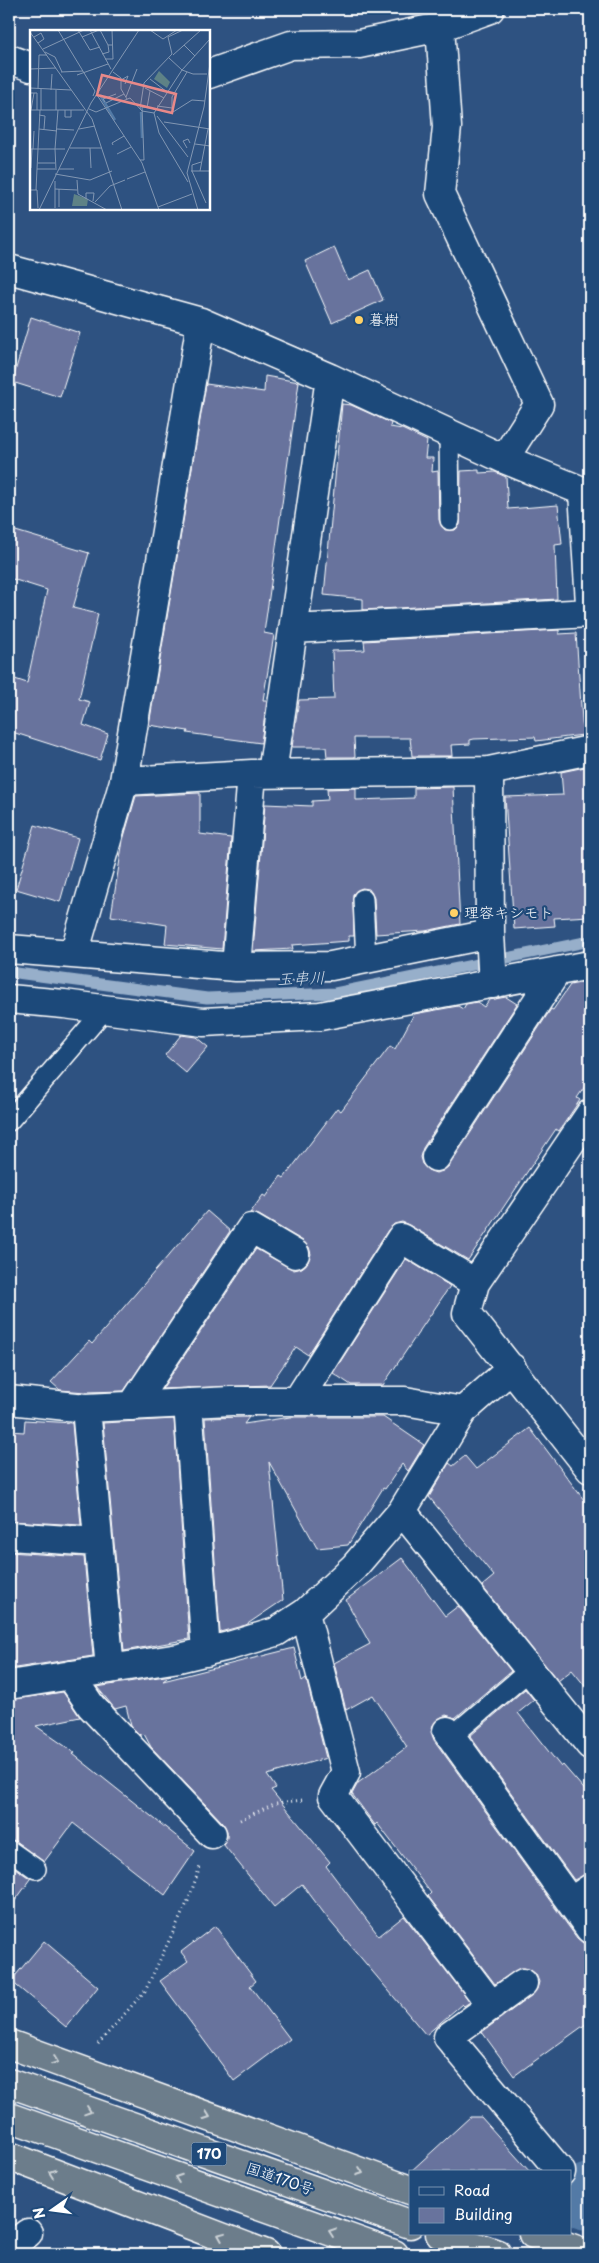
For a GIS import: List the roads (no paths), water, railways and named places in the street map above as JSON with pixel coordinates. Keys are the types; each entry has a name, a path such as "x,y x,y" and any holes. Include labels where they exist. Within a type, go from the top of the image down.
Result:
{"highway":[{"path":"9,2044 409,2190"},
{"name":"国道170号","path":"9,2083 409,2224"},
{"name":"170","path":"9,2118 394,2254"},
{"path":"9,2156 266,2254"},
{"path":"446,2236 497,2254"},
{"path":"538,2236 588,2254"}],"street":[{"path":"210,74 292,45 359,44 440,27 490,9"},
{"path":"440,27 447,128 440,194 539,404 504,459"},
{"path":"9,59 30,68"},
{"path":"10,272 201,322 330,378 504,459 587,493 590,603"},
{"path":"74,954 124,781 201,322"},
{"path":"236,967 262,774 293,629 330,378"},
{"path":"293,629 590,613"},
{"path":"124,781 262,774 489,771 590,750"},
{"path":"489,771 492,984"},
{"path":"9,949 236,967 331,966 490,934"},
{"path":"9,1000 105,1009 203,1022 320,1016 590,965"},
{"path":"436,1157 557,971"},
{"path":"590,1114 474,1283 467,1313 590,1469"},
{"path":"132,1406 251,1228 295,1254"},
{"path":"297,1401 400,1238 474,1283"},
{"path":"9,1685 206,1652 276,1632 305,1613 354,1567 402,1511 463,1411 512,1368"},
{"path":"9,1400 86,1408 188,1403 405,1401 463,1411"},
{"path":"188,1403 206,1652"},
{"path":"86,1408 110,1669"},
{"path":"402,1511 590,1745"},
{"path":"9,1536 97,1542"},
{"path":"305,1613 346,1772 333,1796 492,2006"},
{"path":"70,1675 91,1706 212,1834"},
{"path":"449,1733 590,1929"},
{"path":"524,1983 448,2037 559,2170"}],"lane":[{"path":"448,434 450,520"},
{"path":"363,899 366,960"},
{"path":"9,1122 105,1009"},
{"path":"449,1733 530,1670"},
{"path":"9,1850 36,1869"},
{"path":"568,1898 590,1883"}],"waterway":[{"name":"玉串川","path":"9,972 207,998 335,993 590,941"},
{"path":"587,2198 590,2195"}],"place":[{"name":"暮樹","path":"359,320"},
{"name":"理容キシモト","path":"454,913"}]}
